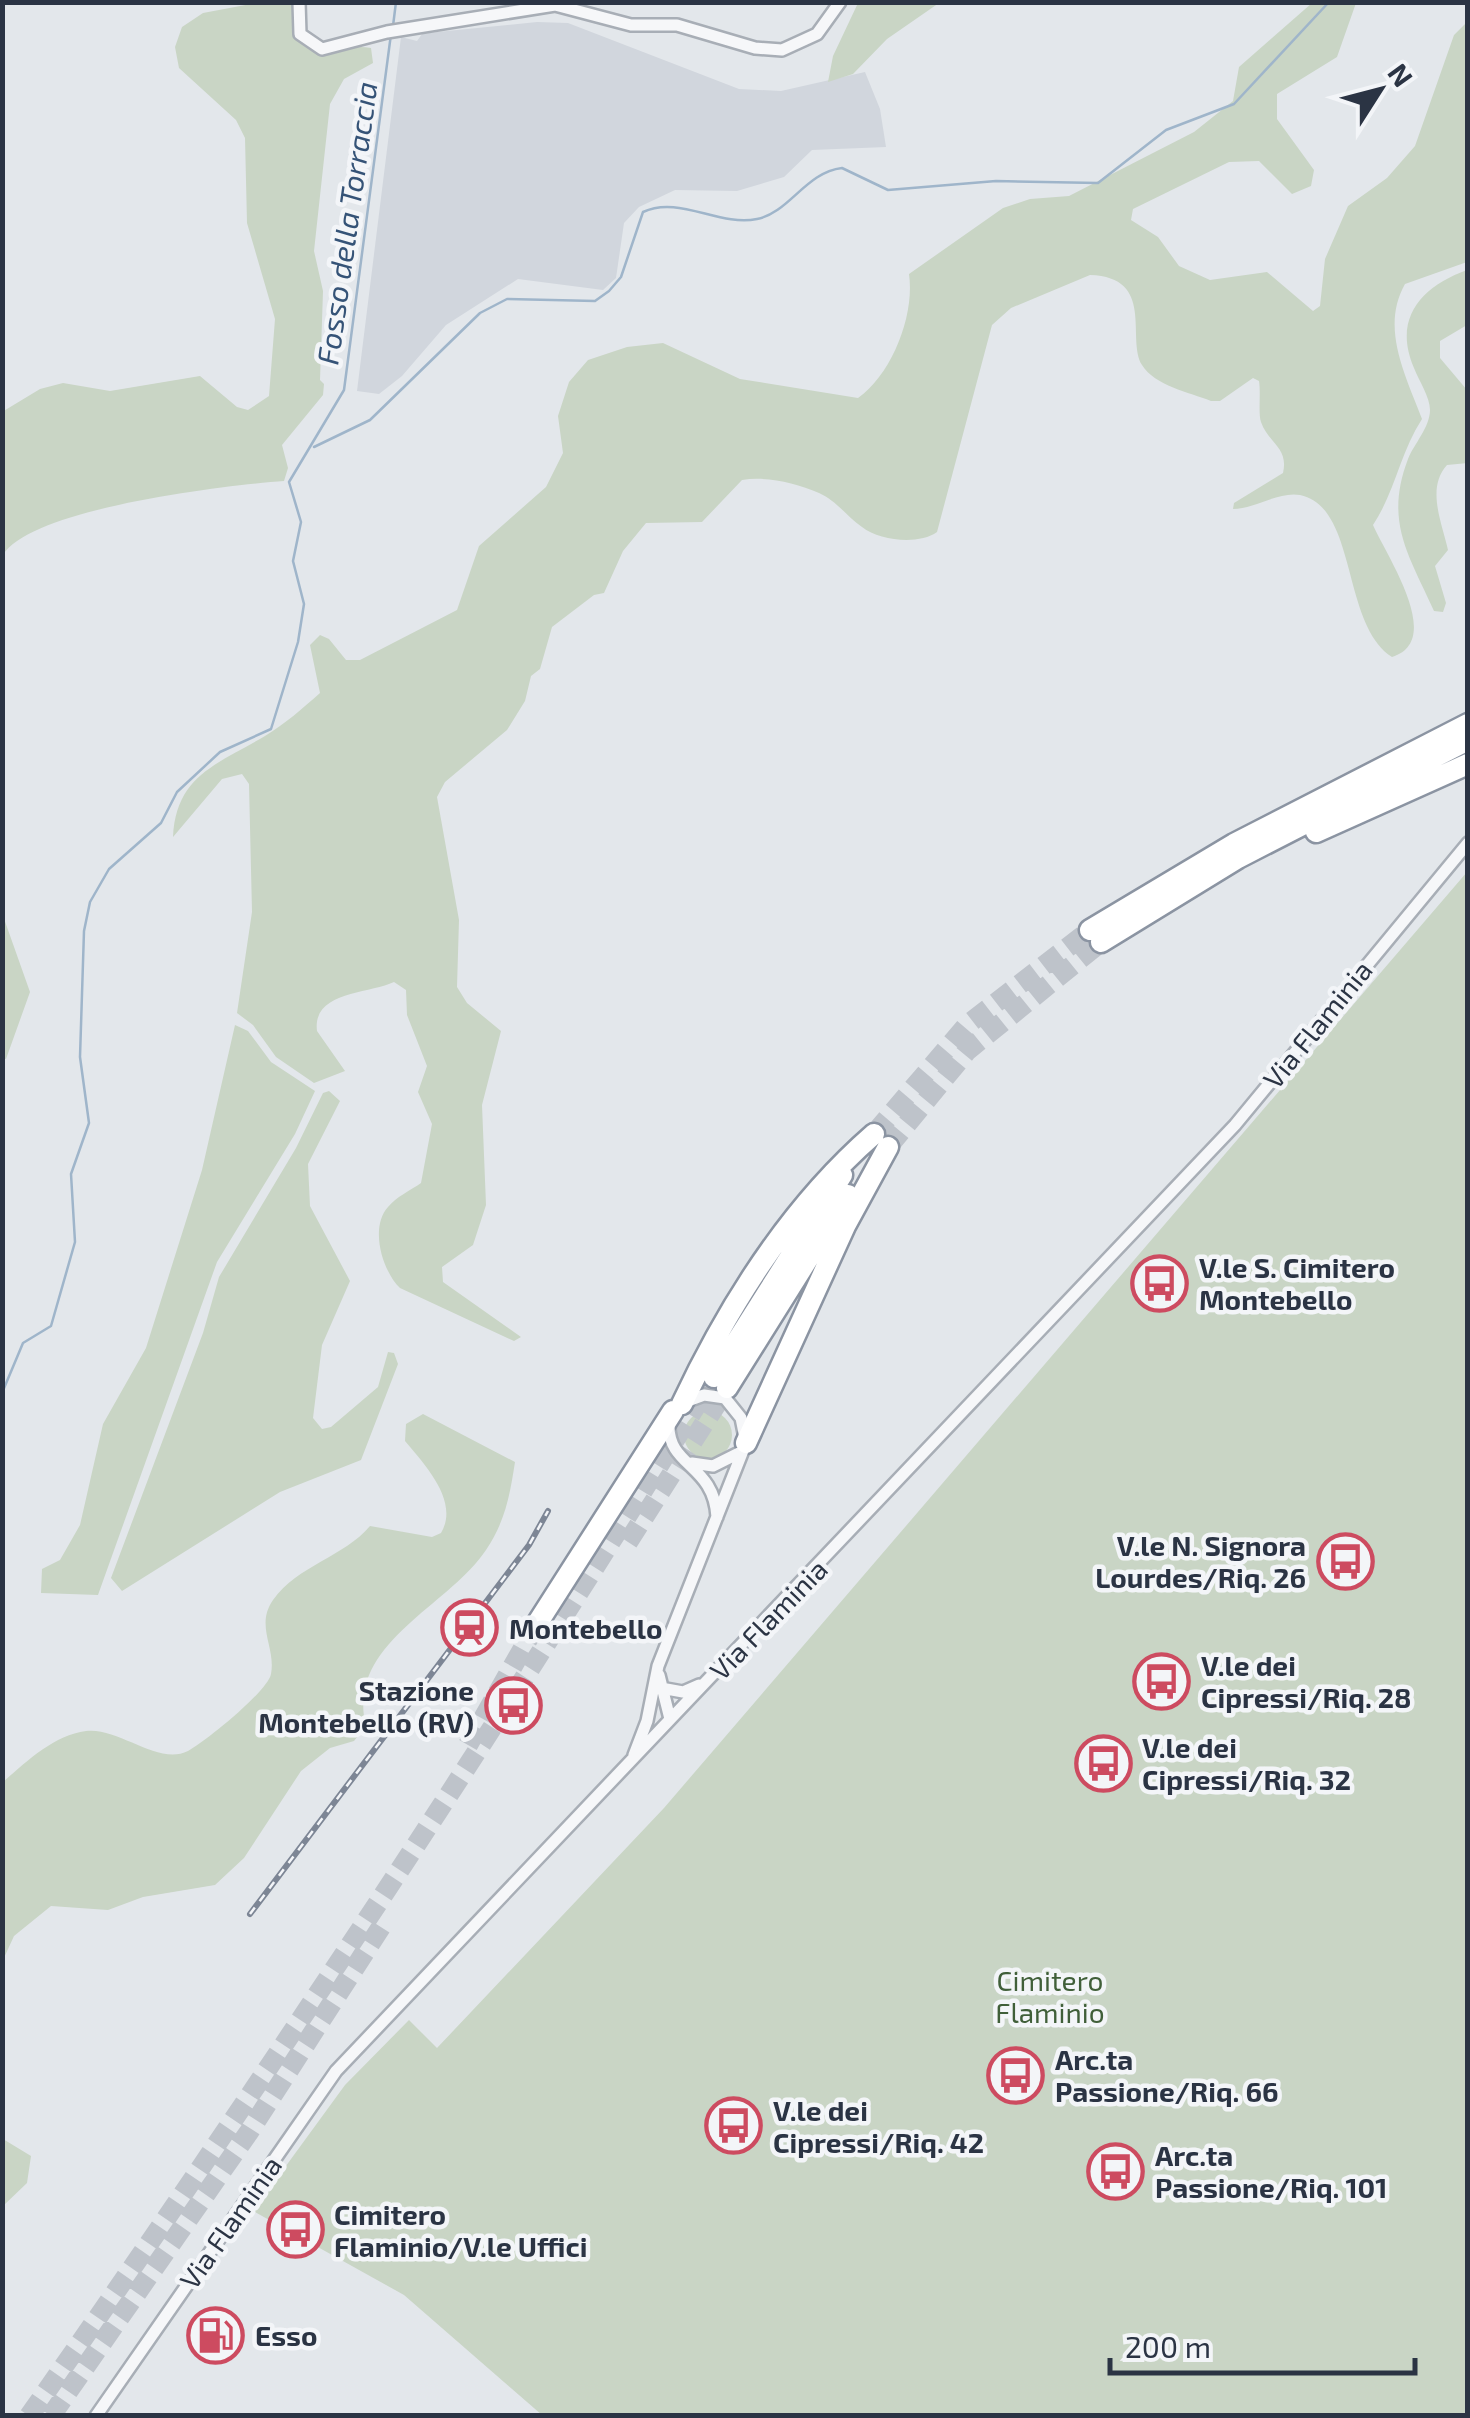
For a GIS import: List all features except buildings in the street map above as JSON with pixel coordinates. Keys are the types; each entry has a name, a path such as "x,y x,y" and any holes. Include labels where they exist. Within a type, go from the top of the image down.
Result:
{"highway":[{"path":"1468,724 1234,844 1095,936 1468,740"},
{"path":"1238,858 1272,852 1468,764"},
{"path":"721,1382 881,1140"},
{"path":"535,1627 678,1408 706,1353 787,1224 822,1181 881,1140"},
{"path":"746,1443 881,1140"}],"street":[{"path":"299,2 298,29 314,46 348,46 387,32 561,5 632,25 678,25 755,48 782,50 817,34 840,2"},
{"name":"Via Flaminia","path":"96,2416 336,2072 1235,1124 1468,843"},
{"path":"632,1761 656,1692 658,1666 671,1632 717,1517 746,1443 741,1418 725,1398 704,1394 678,1408 670,1438 678,1455 712,1486 717,1517"},
{"path":"688,1462 706,1467 721,1464 735,1457 746,1443"},
{"path":"656,1692 683,1692 707,1680"},
{"path":"656,1692 667,1724"},
{"path":"88,2416 120,2381"}],"shaded area":[{"path":"537,22 568,23 739,89 781,91 865,72 880,109 886,147 812,150 784,177 737,191 675,190 639,207 624,223 616,278 603,290 518,279 446,325 402,376 379,394 357,391 401,37 417,41 422,34"}],"green space":[{"path":"256,3 295,3 294,36 304,46 322,53 371,48 373,63 344,79 330,104 314,251 323,291 323,395 282,445 288,468 284,481 178,494 89,512 21,538 3,555 2,412 40,389 63,383 110,391 200,376 237,407 248,410 269,396 275,319 247,223 245,138 236,120 179,68 175,47 182,27 203,13"},
{"path":"858,3 939,3 887,39 853,74 828,82 833,56"},
{"path":"1312,3 1356,3 1337,57 1277,94 1277,119 1314,170 1311,186 1292,194 1259,161 1229,162 1133,209 1131,220 1158,237 1179,266 1210,280 1267,272 1313,311 1320,306 1325,259 1348,206 1387,178 1415,146 1454,35 1467,22 1467,262 1405,284 1398,301 1398,352 1422,419 1373,525 1408,597 1413,634 1407,648 1392,657 1376,641 1364,619 1332,521 1319,504 1292,494 1233,509 1234,503 1283,473 1281,451 1261,422 1259,381 1253,378 1220,401 1211,401 1155,378 1142,365 1138,354 1131,298 1124,286 1111,278 1090,275 1011,308 992,325 937,532 910,540 879,536 819,493 791,483 761,479 742,480 702,522 646,523 623,551 604,593 594,595 552,627 540,669 531,676 525,701 507,730 445,782 437,797 459,920 457,987 467,1003 501,1031 482,1105 486,1205 473,1245 442,1267 443,1282 521,1337 514,1341 400,1288 384,1261 379,1226 391,1203 421,1183 432,1124 418,1092 427,1066 407,1015 406,990 394,982 344,996 323,1008 317,1031 345,1071 314,1083 276,1057 253,1025 237,1013 252,912 249,784 242,774 222,779 173,837 176,816 191,785 216,764 280,726 320,693 310,645 320,635 329,639 346,660 360,660 457,610 479,546 546,487 563,453 558,416 569,382 588,360 627,347 663,343 740,379 858,398 881,374 899,342 908,307 909,274 1003,208 1030,199 1069,196 1194,132 1233,101 1239,67"},
{"path":"1467,270 1467,325 1440,341 1440,358 1467,390 1468,463 1447,465 1437,484 1437,506 1448,550 1435,566 1446,603 1443,612 1434,611 1408,555 1399,520 1401,481 1430,410 1408,350 1407,333 1416,306 1425,295"},
{"name":"Cimitero Flaminio","path":"1467,872 1467,2415 542,2415 404,2295 253,2211 345,2085 409,2020 437,2048 664,1808"},
{"path":"2,913 30,992 6,1059 2,1058"},
{"path":"235,1025 248,1031 271,1062 315,1091 295,1134 217,1262 98,1595 41,1593 42,1569 60,1560 80,1525 103,1424 146,1348 202,1170"},
{"path":"329,1091 340,1101 308,1164 310,1206 350,1281 322,1345 313,1418 322,1429 331,1427 378,1387 388,1352 394,1353 398,1364 361,1460 280,1492 122,1591 111,1578 203,1333 219,1277 296,1148 323,1093"},
{"path":"708,1411 725,1418 732,1435 725,1452 708,1459 691,1452 684,1435 691,1418"},
{"path":"423,1414 515,1462 511,1486 502,1519 486,1550 469,1571 385,1649 371,1672 364,1697 366,1726 354,1741 330,1748 301,1771 244,1858 215,1885 143,1897 108,1910 51,1906 14,1936 3,1960 3,1782 41,1750 74,1734 99,1731 164,1754 176,1754 196,1746 235,1716 271,1674 266,1619 283,1588 370,1526 432,1537 441,1533 446,1521 443,1496 405,1441 406,1424"},
{"path":"3,2139 31,2156 27,2183 3,2206"}],"waterway":[{"name":"Fosso della Torraccia","path":"393,26 396,2"},
{"path":"314,447 370,420 480,313 507,299 595,301 621,277 643,212 671,207 728,219 757,219 779,209 818,177 842,168 888,190 996,181 1098,183 1166,130 1234,104 1329,2"},
{"name":"Fosso della Torraccia","path":"2,1393 23,1343 51,1326 75,1242 71,1174 89,1123 80,1057 84,931 90,902 109,869 161,823 177,792 220,752 271,729 298,642 304,604 293,561 301,522 289,482 344,390 391,34"}],"tunnel":[{"path":"874,1134 967,1025 1090,930"},
{"path":"888,1147 967,1051 1101,942"},
{"path":"29,2416 379,1901 714,1377"},
{"path":"628,1542 727,1388"},
{"path":"468,1745 535,1627"},
{"path":"51,2416 249,2132 383,1924"}],"railway":[{"path":"250,1914 529,1545 548,1511"}],"place":[{"name":"V.le S. Cimitero Montebello","path":"1160,1283"},
{"name":"V.le N. Signora Lourdes/Riq. 26","path":"1345,1561"},
{"name":"Montebello","path":"470,1628"},
{"name":"V.le dei Cipressi/Riq. 28","path":"1162,1681"},
{"name":"Stazione Montebello (RV)","path":"513,1706"},
{"name":"V.le dei Cipressi/Riq. 32","path":"1103,1763"},
{"name":"Arc.ta Passione/Riq. 66","path":"1016,2075"},
{"name":"V.le dei Cipressi/Riq. 42","path":"734,2126"},
{"name":"Arc.ta Passione/Riq. 101","path":"1116,2171"},
{"name":"Cimitero Flaminio/V.le Uffici","path":"295,2230"},
{"name":"Esso","path":"216,2335"}]}
